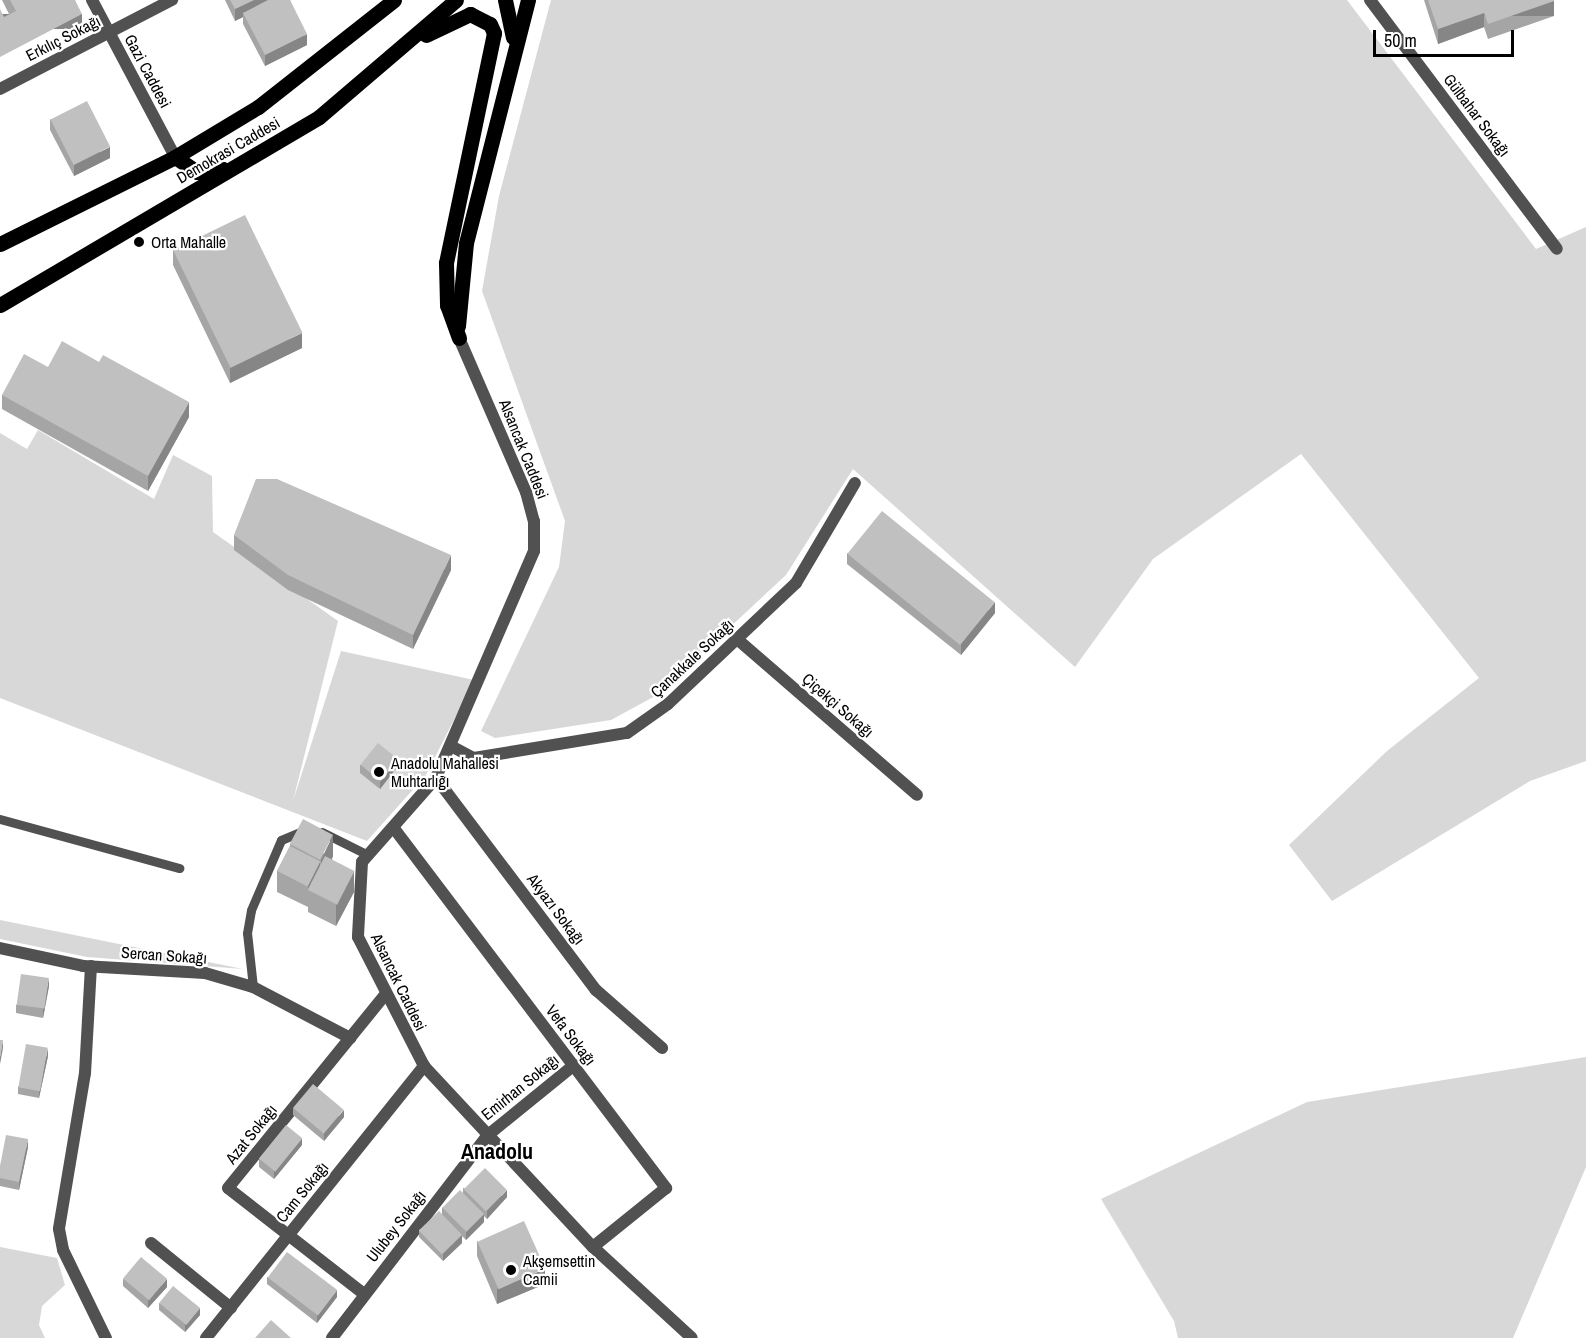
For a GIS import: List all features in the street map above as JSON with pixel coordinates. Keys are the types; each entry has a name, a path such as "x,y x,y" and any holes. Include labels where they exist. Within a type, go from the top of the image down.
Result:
{"main road":[{"name":"Demokrasi Caddesi","path":"0,244 175,157 258,107 394,0"},
{"name":"Demokrasi Caddesi","path":"0,305 319,117 456,0"},
{"path":"505,0 513,17 513,52"},
{"path":"459,338 466,243 528,0"},
{"path":"388,58 457,16 481,17 494,33 446,263 447,305 459,338"},
{"path":"175,157 196,172 237,165"}],"street":[{"name":"Gazi Caddesi","path":"92,0 175,157"},
{"name":"Erkılıç Sokağı","path":"0,89 172,0"},
{"name":"Gülbahar Sokağı","path":"1370,0 1557,249"},
{"name":"Alsancak Caddesi","path":"459,338 534,521 534,551 436,778 362,862 357,937 385,995 424,1066 593,1247 685,1336"},
{"name":"Çanakkale Sokağı","path":"451,747 474,758 627,733 668,704 796,583 855,483"},
{"name":"Çiçekçi Sokağı","path":"737,639 917,795"},
{"name":"Akyazı Sokağı","path":"436,778 596,990 662,1048"},
{"name":"Vefa Sokağı","path":"393,827 666,1188 593,1247"},
{"name":"Sercan Sokağı","path":"0,948 91,966 205,973 253,987 350,1038"},
{"path":"91,966 85,1073 59,1229 63,1250 106,1338"},
{"name":"Azat Sokağı","path":"364,1294 228,1188 385,995"},
{"name":"Emirhan Sokağı","path":"488,1135 574,1065"},
{"name":"Cam Sokağı","path":"206,1338 424,1066"},
{"name":"Ulubey Sokağı","path":"332,1338 488,1135"},
{"path":"151,1243 231,1308"}],"lane":[{"path":"0,819 179,868"},
{"path":"253,987 248,921 280,840 310,828 368,855"}],"shaded area":[{"path":"551,0 1347,0 1536,249 1586,227 1586,761 1530,781 1332,901 1289,845 1387,751 1479,678 1301,454 1153,559 1075,667 853,469 786,575 657,695 611,720 495,738 481,731 559,567 565,521 482,291 499,196"},
{"path":"38,430 154,499 173,455 212,476 213,532 338,621 293,801 341,651 474,680 426,775 367,841 0,698 0,433 27,449"},
{"path":"0,920 243,969 87,957 0,939"},
{"path":"1586,1057 1586,1167 1513,1338 1178,1338 1174,1321 1101,1199 1307,1102"},
{"path":"0,1247 57,1258 65,1285 42,1306 39,1325 45,1338 0,1338"}],"building":[{"path":"10,0 75,0 82,14 0,57 0,9 4,17 16,11"},
{"path":"230,0 254,0 235,9"},
{"path":"268,0 290,0 307,34 265,55 243,13"},
{"path":"1428,0 1554,1 1488,24 1484,13 1438,29"},
{"path":"87,101 110,146 74,165 50,120"},
{"path":"245,215 302,333 231,368 173,250"},
{"path":"62,341 99,362 103,355 189,402 148,476 2,395 24,354 48,367"},
{"path":"256,479 277,479 451,555 413,635 288,575 234,535"},
{"path":"882,511 995,602 960,645 847,554"},
{"path":"378,743 398,759 381,781 360,765"},
{"path":"303,819 333,835 320,860 290,844"},
{"path":"290,846 320,861 308,886 277,871"},
{"path":"325,856 354,871 337,905 308,890"},
{"path":"21,974 49,978 44,1009 17,1005"},
{"path":"0,1040 3,1040 0,1057"},
{"path":"26,1044 48,1048 40,1091 18,1087"},
{"path":"313,1084 344,1110 324,1133 293,1108"},
{"path":"286,1125 302,1138 275,1172 259,1158"},
{"path":"6,1135 28,1139 19,1182 0,1178"},
{"path":"485,1168 507,1190 486,1211 464,1189"},
{"path":"460,1190 484,1214 466,1232 442,1208"},
{"path":"439,1211 462,1235 442,1254 419,1230"},
{"name":"Akşemsettin Camii","path":"524,1221 545,1269 499,1289 477,1242"},
{"path":"287,1252 337,1290 318,1315 268,1278"},
{"path":"141,1257 167,1279 149,1300 123,1278"},
{"path":"173,1286 200,1308 186,1325 159,1303"},
{"path":"271,1320 291,1338 255,1338"}],"place":[{"name":"Orta Mahalle","path":"139,242"},
{"name":"Anadolu Mahallesi Muhtarlığı","path":"379,772"},
{"name":"Akşemsettin Camii","path":"511,1270"}],"district":[{"name":"Anadolu","path":"497,1152"}]}
